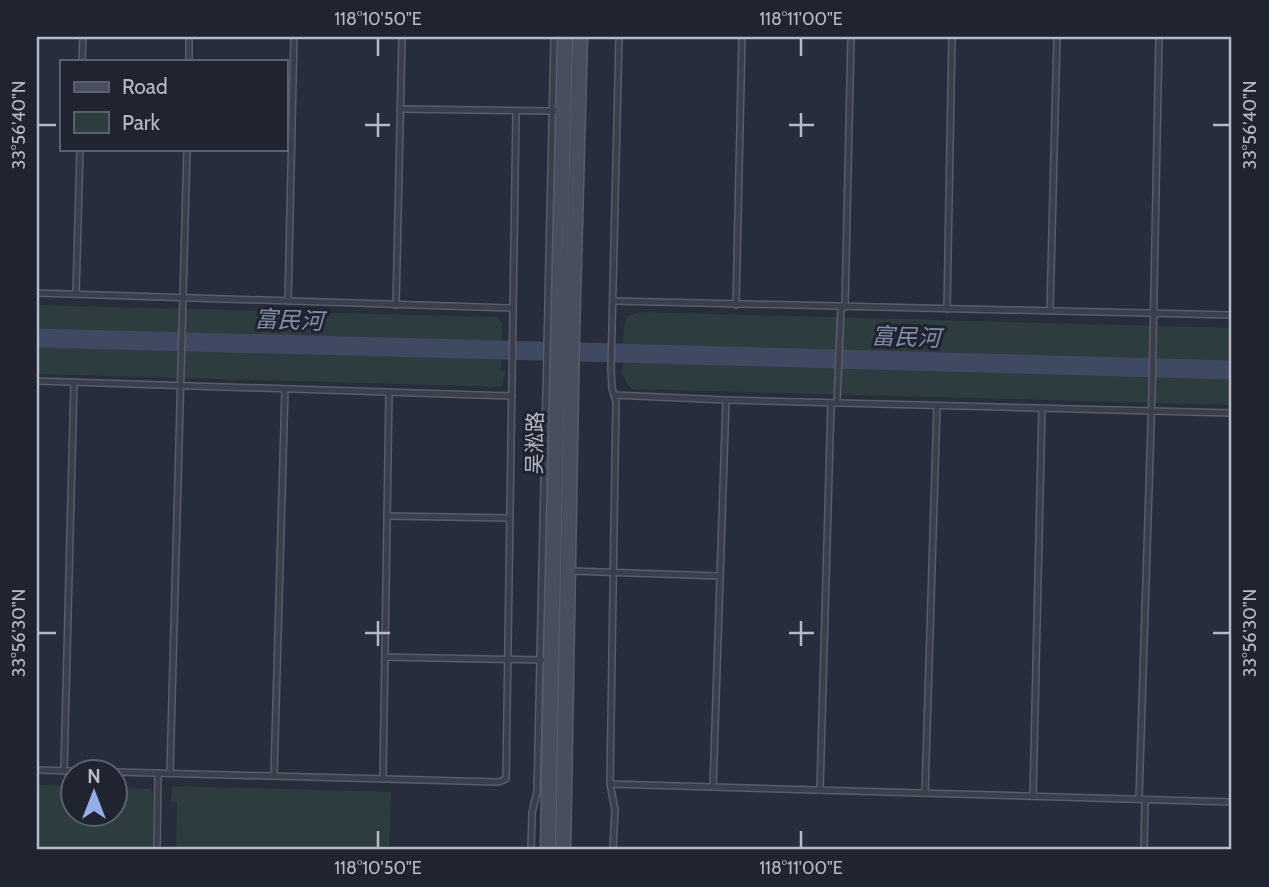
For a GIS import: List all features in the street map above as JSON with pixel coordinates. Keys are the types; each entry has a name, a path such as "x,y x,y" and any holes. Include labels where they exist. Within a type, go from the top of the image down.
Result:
{"main road":[{"name":"吴淞路","path":"548,850 565,37"},
{"name":"吴淞路","path":"563,850 552,660 568,571 564,112 580,37"}],"lane":[{"path":"82,60 83,37"},
{"path":"189,37 189,60"},
{"path":"288,301 294,37"},
{"path":"396,304 402,37"},
{"path":"401,108 564,112 554,37"},
{"path":"613,850 615,809 610,784 616,401 611,369 619,37"},
{"path":"736,305 742,37"},
{"path":"820,790 834,403 838,383 843,307 851,37"},
{"path":"947,309 952,37"},
{"path":"1051,311 1057,37"},
{"path":"1144,850 1142,799 1159,37"},
{"path":"130,772 498,782 506,779 516,111"},
{"path":"76,294 80,150"},
{"path":"170,773 187,150"},
{"path":"37,293 513,308"},
{"path":"613,302 1232,315"},
{"path":"37,381 512,396"},
{"path":"64,758 74,382"},
{"path":"274,776 285,389"},
{"path":"383,779 389,392"},
{"path":"614,395 1232,413"},
{"path":"713,787 726,400"},
{"path":"925,793 937,406"},
{"path":"1033,796 1042,408"},
{"path":"387,516 510,518"},
{"path":"568,571 720,576"},
{"path":"385,657 552,660 537,792 532,813 531,850"},
{"path":"37,769 60,770"},
{"path":"157,850 158,773"},
{"path":"610,784 1232,802"}],"green space":[{"path":"37,305 497,317 502,323 501,371 506,372 501,387 37,374"},
{"path":"639,312 1232,328 1232,405 632,389 622,374 624,325 628,316"},
{"path":"37,785 60,786 60,828 130,828 130,788 150,789 153,792 153,850 37,850"},
{"path":"172,786 391,792 389,850 176,850 177,803 171,802"}],"waterway":[{"name":"富民河","path":"37,338 539,351"},
{"name":"富民河","path":"578,352 1232,370"}]}
